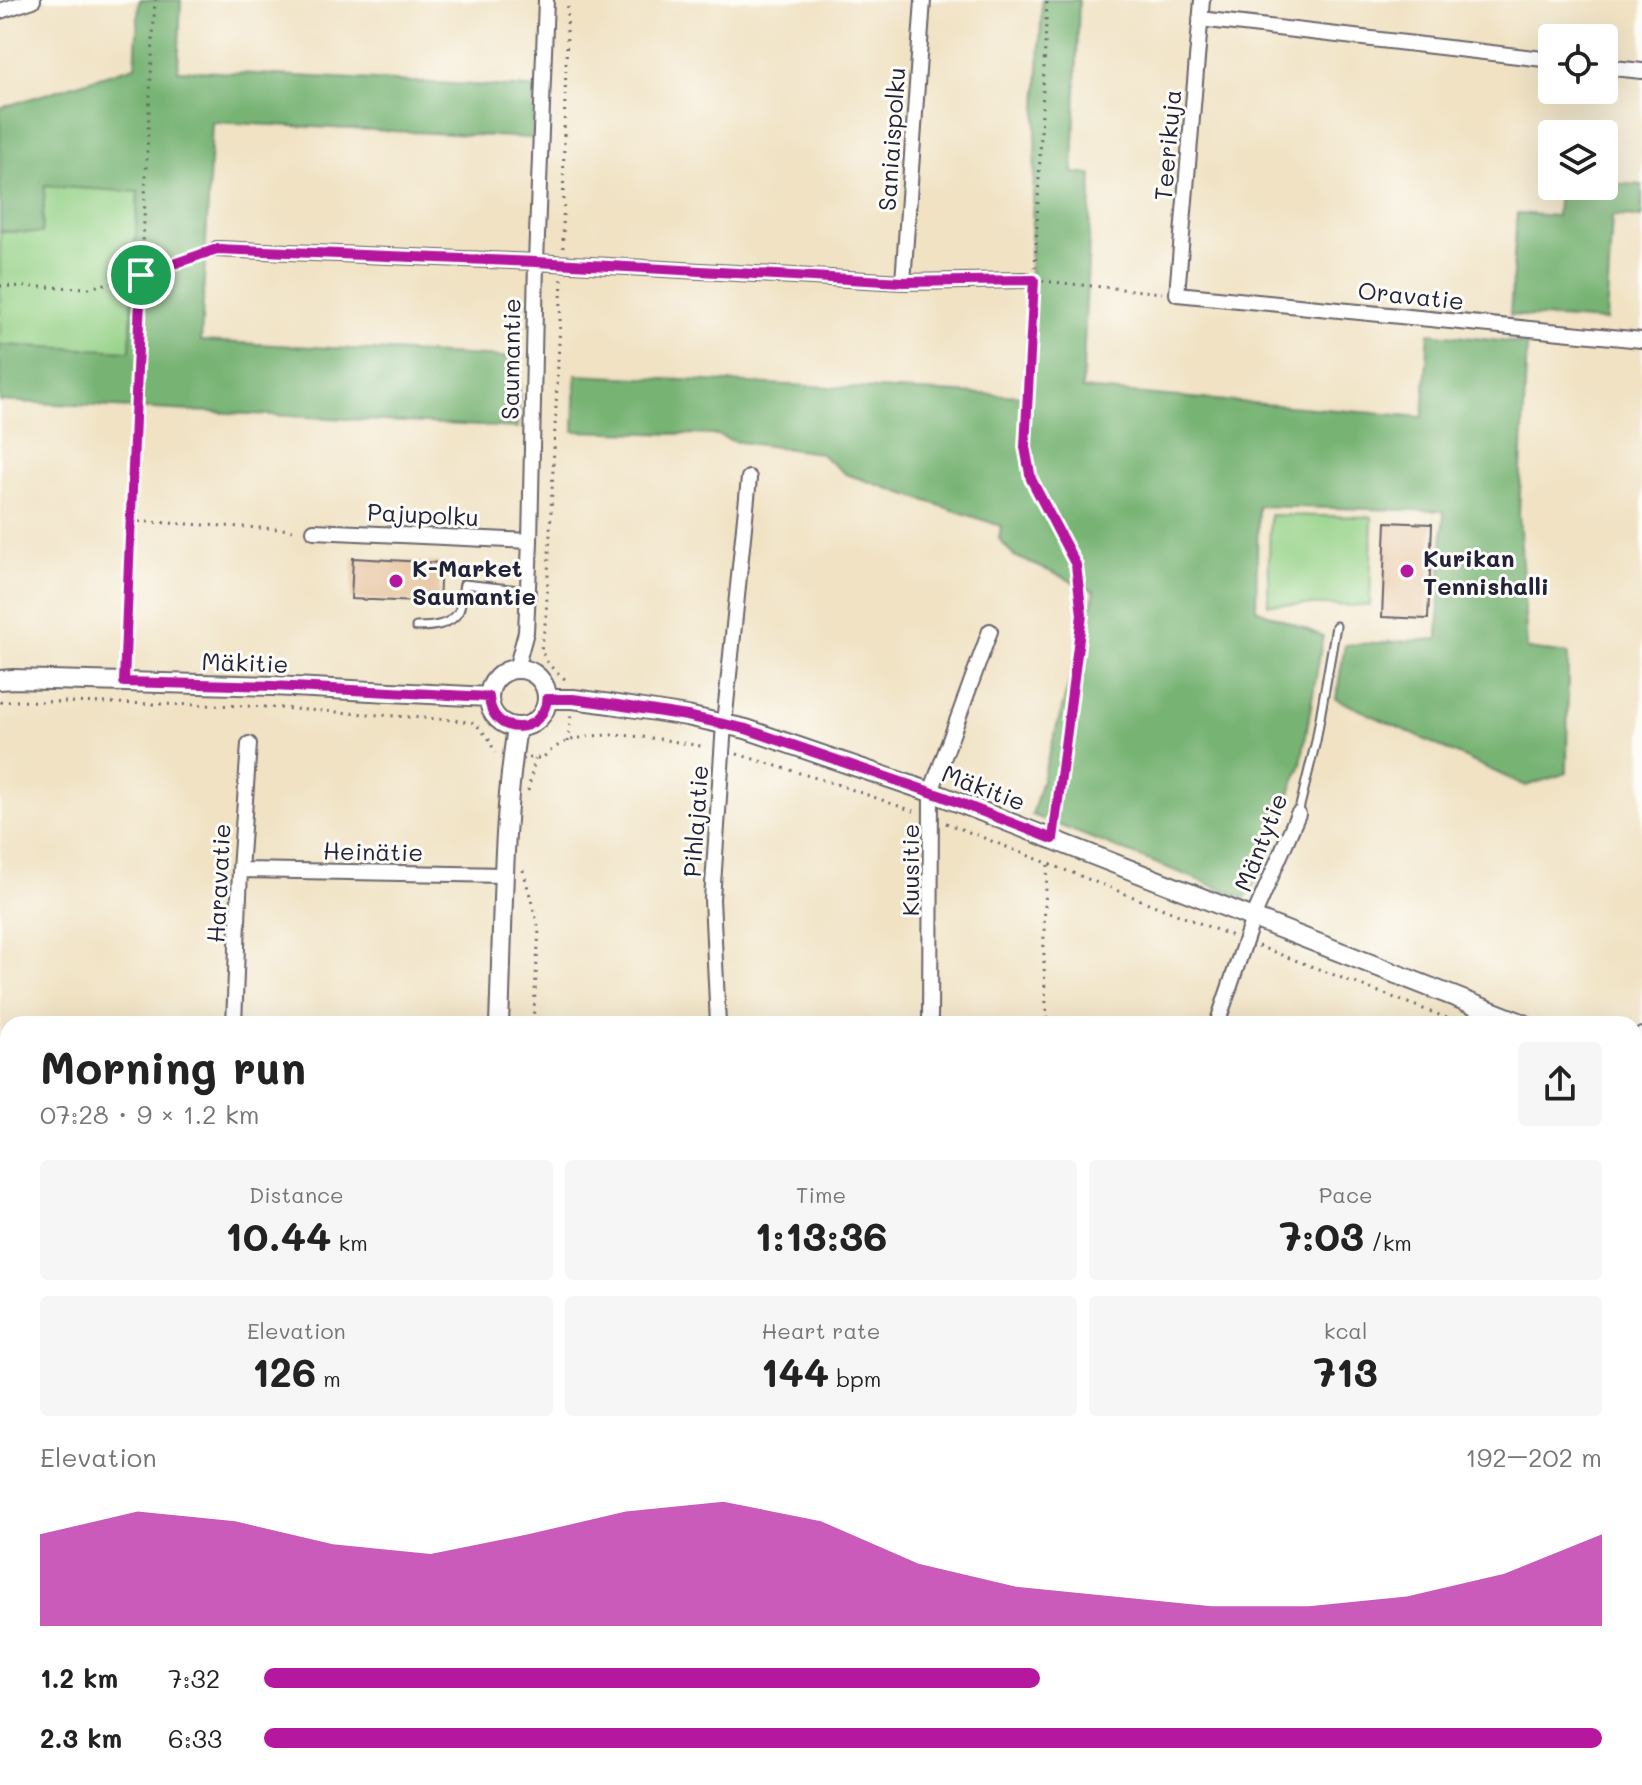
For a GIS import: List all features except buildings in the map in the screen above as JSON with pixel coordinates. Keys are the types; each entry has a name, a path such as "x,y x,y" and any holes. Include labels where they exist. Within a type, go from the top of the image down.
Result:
{"street":[{"path":"0,11 33,0"},
{"name":"Saumantie","path":"516,669 526,632 528,591 546,0"},
{"name":"Saniaispolku","path":"903,282 923,0"},
{"name":"Teerikuja","path":"1177,294 1202,0"},
{"path":"1200,19 1538,58"},
{"path":"1618,68 1642,71"},
{"path":"217,249 903,282 1030,280"},
{"name":"Oravatie","path":"1177,294 1642,340"},
{"name":"Pihlajatie","path":"718,1016 712,899 724,724 749,478"},
{"name":"Pajupolku","path":"314,531 530,541"},
{"name":"Kuusitie","path":"930,1016 931,792 990,631"},
{"path":"516,669 530,671 539,678 547,699 545,710 538,719 517,727 497,718 489,697 491,686 498,677 516,669"},
{"name":"Mäkitie","path":"0,680 273,686 489,697"},
{"name":"Mäkitie","path":"547,699 573,699 687,716 746,729 931,792 1053,839 1253,918 1482,1016"},
{"path":"499,1016 512,758 517,727"},
{"name":"Haravatie","path":"234,1016 249,744"},
{"name":"Mäntytie","path":"1220,1016 1244,941 1298,814"},
{"name":"Heinätie","path":"240,870 505,875"}],"lane":[{"path":"416,627 432,627 451,620 459,612 464,584 528,591"},
{"name":"Mäntytie","path":"1298,814 1316,741 1336,626"}],"path":[{"path":"124,682 155,0"},
{"path":"568,0 562,265 546,617 541,651 549,665 571,685 573,699 568,742"},
{"path":"1047,0 1030,280 1025,447 1031,479 1076,565 1082,615 1053,839"},
{"path":"0,286 89,288 141,275 217,249"},
{"path":"1030,280 1177,294"},
{"path":"131,521 314,531"},
{"path":"0,702 250,706 453,720 475,723 489,739 497,755 512,758 543,758 549,750 595,735 643,736 722,750 839,785 931,818 1442,1016"},
{"path":"528,794 535,758"},
{"path":"523,856 522,872 539,929 534,1016"},
{"path":"1048,863 1044,958 1048,1016"}],"green space":[{"path":"139,0 181,0 178,70 534,88 532,138 212,122 201,341 521,358 518,428 0,401 0,345 130,351 138,192 45,186 42,233 0,231 0,108 135,66"},
{"path":"1042,0 1079,0 1073,173 1092,175 1082,389 1423,417 1429,333 1527,344 1519,513 1527,649 1568,654 1567,773 1526,786 1336,699 1345,645 1438,639 1444,511 1258,506 1256,609 1323,636 1301,764 1257,881 1245,898 1032,815 1095,591 1014,556 999,539 1001,526 846,474 819,453 733,441 717,435 574,431 576,375 1024,396"},
{"path":"1618,184 1642,185 1642,217 1612,216 1606,321 1510,315 1517,213 1557,216 1558,200 1618,200"},
{"path":"44,186 138,191 130,352 0,345 0,231 42,233"},
{"path":"1270,515 1372,517 1370,606 1268,604"}],"place":[{"name":"Kurikan Tennishalli","path":"1407,571"},
{"name":"K-Market Saumantie","path":"396,581"}],"route":[{"path":"217,249 903,282 1034,280 1025,447 1031,479 1076,565 1082,615 1053,839 942,796 746,729 687,716 573,699 547,699 545,710 538,719 517,727 497,718 489,697 124,682 141,275 217,249"}]}
